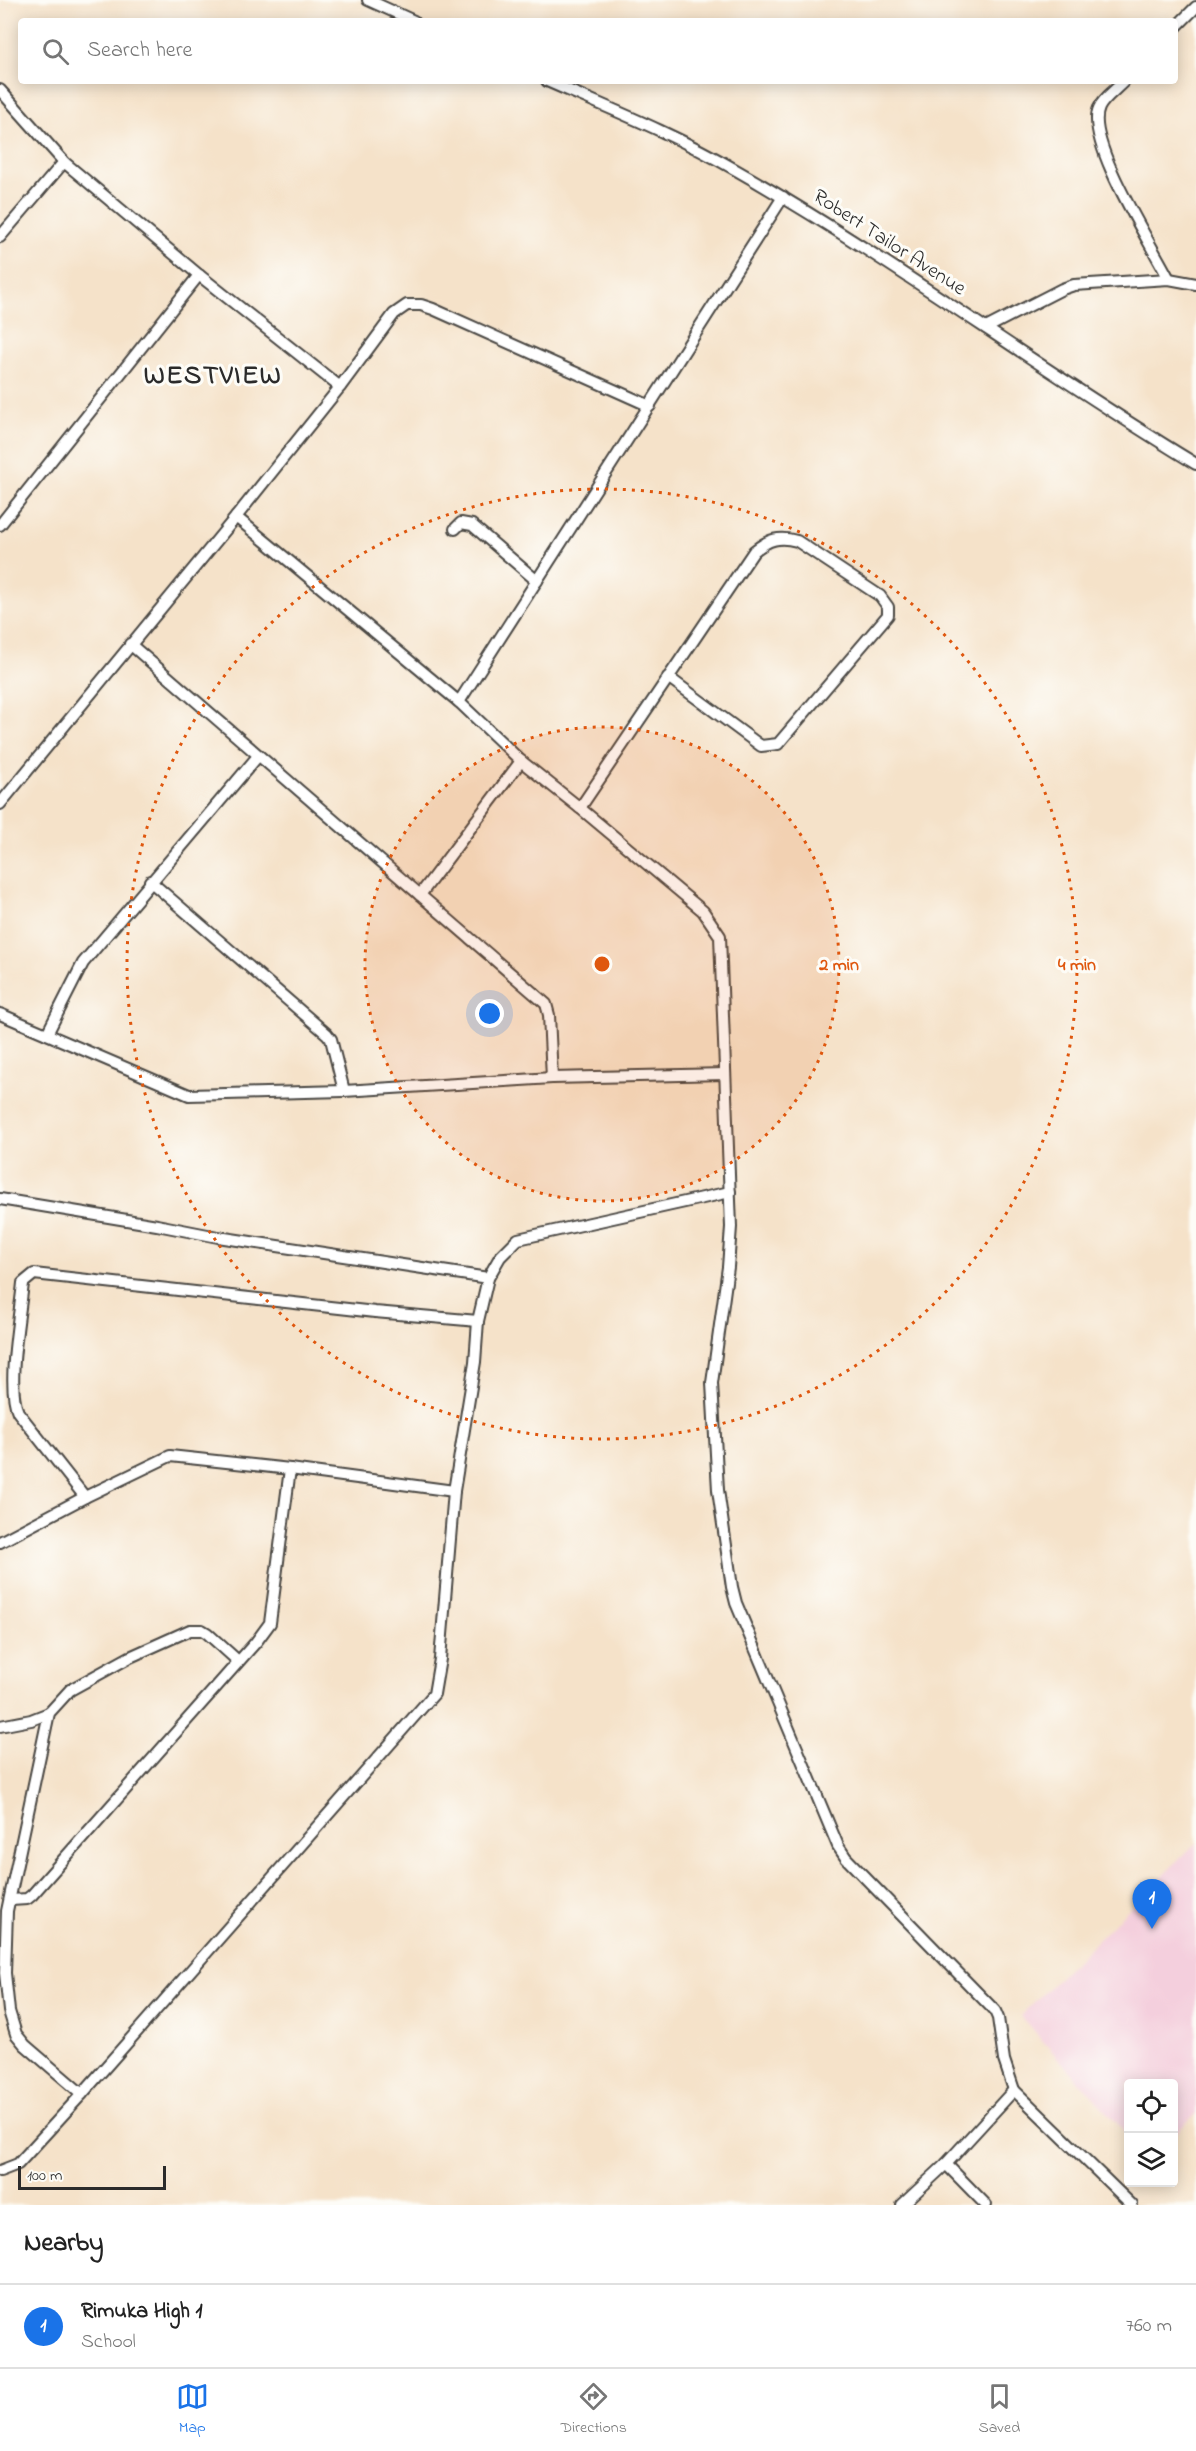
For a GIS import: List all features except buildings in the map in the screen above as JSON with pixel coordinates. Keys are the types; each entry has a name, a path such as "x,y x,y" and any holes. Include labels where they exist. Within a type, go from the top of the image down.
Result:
{"street":[{"path":"368,0 407,18"},
{"path":"1178,25 1196,7"},
{"name":"Robert Tailor Avenue","path":"554,84 686,143 783,197 986,328 1107,410 1196,464"},
{"path":"1121,84 1099,107 1096,125 1102,150 1119,187 1169,279"},
{"path":"0,90 64,162 199,275 340,387"},
{"path":"0,237 64,162"},
{"path":"459,702 783,197"},
{"path":"0,525 199,275"},
{"path":"986,328 1074,285 1169,279 1196,284"},
{"path":"0,804 236,517 340,387 394,314 407,305 421,305 650,406"},
{"path":"236,517 459,702 521,761 703,911 720,936 731,1227 729,1267 712,1383 718,1490 736,1603 838,1846 846,1858 995,2011 1004,2060 1014,2090 1132,2205"},
{"path":"455,530 461,523 472,525 537,581"},
{"path":"580,808 668,677 754,551 768,540 785,537 797,541 880,596 888,607 888,615 778,744 761,746 668,677"},
{"path":"130,644 546,1004 549,1015 552,1078"},
{"path":"47,1034 76,972 150,881 258,756"},
{"path":"420,895 521,761"},
{"path":"150,881 327,1034 331,1039 344,1091"},
{"path":"0,1014 189,1095 344,1091 552,1078 725,1074"},
{"path":"0,2171 18,2164 82,2094 434,1694 440,1666 454,1491 475,1362 478,1321 488,1278 504,1252 518,1239 730,1192"},
{"path":"0,1199 218,1237 488,1278"},
{"path":"85,1497 18,1412 12,1401 23,1283 33,1274 364,1311 478,1321"},
{"path":"0,1542 170,1456 454,1491"},
{"path":"11,1900 27,1899 32,1895 264,1632 272,1615 290,1469"},
{"path":"82,2094 25,2045 11,2023 5,1973 5,1924 50,1713 70,1689 130,1657 190,1630 202,1630 207,1633 238,1661"},
{"path":"0,1726 31,1720 50,1713"},
{"path":"902,2205 946,2164 1014,2090"},
{"path":"946,2164 986,2205"}],"shaded area":[{"path":"1196,1843 1196,2113 1178,2131 1178,2079 1124,2079 1124,2131 1020,2016"}],"place":[{"name":"Rimuka High 1","path":"1152,1929"}],"district":[{"name":"WESTVIEW","path":"213,376"}]}
